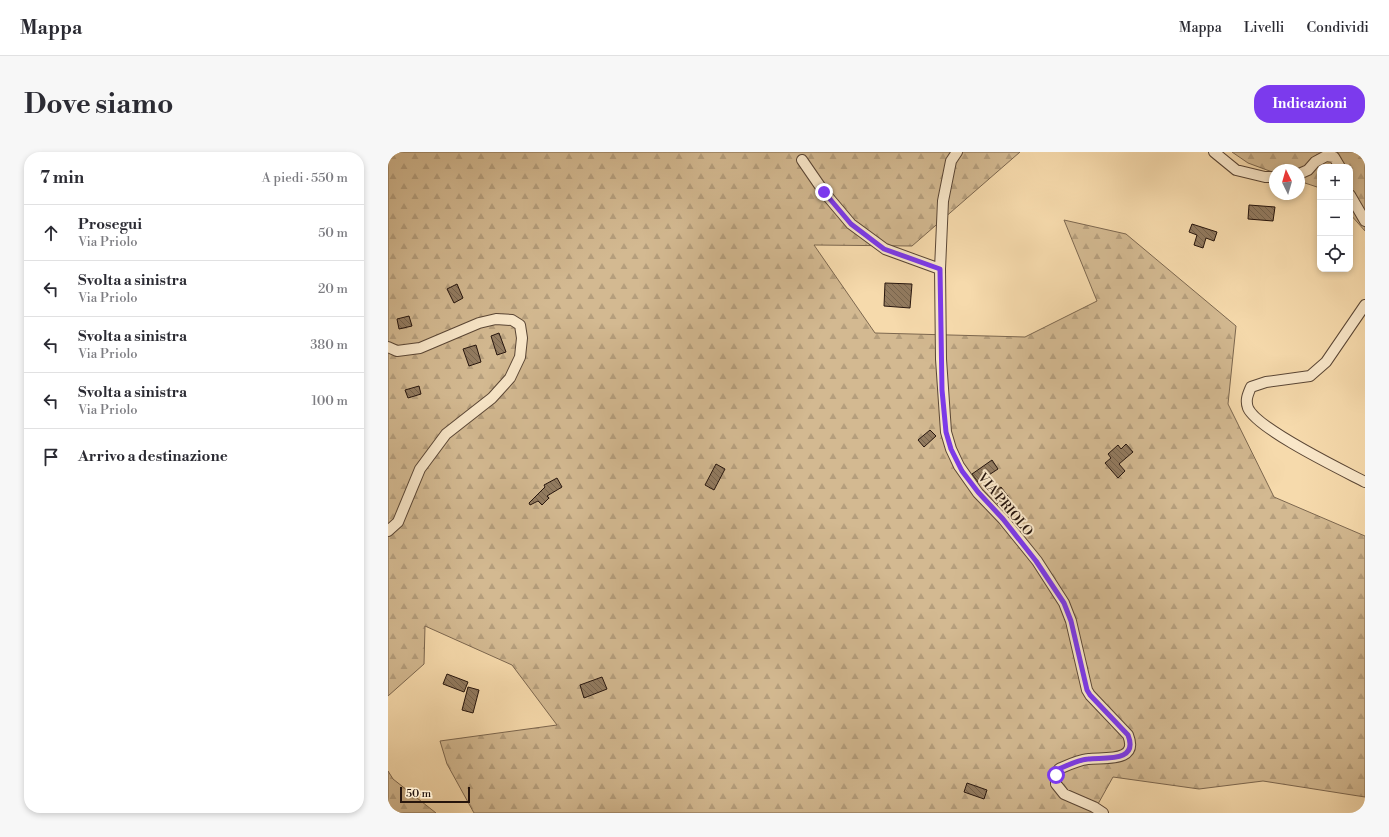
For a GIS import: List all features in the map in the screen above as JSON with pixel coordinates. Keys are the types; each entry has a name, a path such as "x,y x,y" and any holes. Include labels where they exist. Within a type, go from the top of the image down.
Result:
{"street":[{"name":"VIA PRIOLO","path":"957,152 951,161 943,200 940,269 942,390 946,432 951,449 962,471 1036,561 1064,603 1071,621 1087,690 1128,735 1130,742 1128,750 1120,757 1088,759 1059,769 1056,775 1056,784 1064,794 1094,807 1103,813"},
{"path":"1214,152 1236,170 1269,177"},
{"path":"1305,171 1315,162 1326,156 1334,157 1338,164"},
{"path":"802,160 824,192 851,224 884,249 940,269"},
{"path":"1353,200 1365,220"},
{"path":"1365,305 1326,362 1310,376 1266,382 1251,387 1247,398 1248,408 1256,418 1278,434 1365,482"},
{"path":"388,348 397,351 420,348 479,323 496,319 512,320 520,325 522,338 520,357 510,378 492,398 446,434 420,469 398,522 388,531"}],"green space":[{"path":"388,152 1020,152 912,246 814,245 875,333 1025,337 1097,301 1064,220 1126,234 1236,326 1228,404 1274,497 1365,536 1365,797 1263,781 1199,789 1113,777 1093,813 474,813 447,764 440,741 557,725 512,665 425,626 424,664 388,696"},
{"path":"1232,152 1365,152 1365,231 1353,217 1353,164 1317,164 1317,187 1305,183 1305,164 1269,164 1269,171 1248,163"},
{"path":"388,771 393,779 436,813 388,813"}],"building":[{"path":"1249,205 1275,207 1273,221 1248,219"},
{"path":"1192,224 1217,232 1214,241 1206,238 1203,248 1194,245 1197,235 1189,232"},
{"path":"885,283 912,284 910,308 884,306"},
{"path":"457,284 463,298 454,303 447,289"},
{"path":"409,316 412,326 399,329 397,319"},
{"path":"499,333 506,352 497,355 491,336"},
{"path":"476,345 481,362 469,366 463,349"},
{"path":"419,386 421,394 408,398 405,390"},
{"path":"930,430 936,436 924,447 918,440"},
{"path":"1126,444 1133,452 1119,464 1125,471 1118,478 1105,463 1111,458 1108,454 1118,445 1121,449"},
{"path":"992,460 998,469 978,482 972,474"},
{"path":"716,464 725,469 714,490 705,485"},
{"path":"557,478 562,487 547,496 549,498 542,505 538,501 530,505 529,503 545,487 544,485"},
{"path":"1001,487 1010,499 1000,506 990,495"},
{"path":"447,674 468,682 464,692 443,684"},
{"path":"602,677 607,689 584,698 580,685"},
{"path":"468,687 479,690 473,713 462,710"},
{"path":"967,783 987,790 984,799 964,792"}],"route":[{"path":"824,192 851,224 884,249 940,269 942,340 941,359 944,420 954,458 978,492 1003,519 1036,561 1064,603 1071,621 1087,690 1093,700 1128,735 1130,748 1122,756 1115,758 1088,759 1067,765 1059,769 1056,775"}]}
